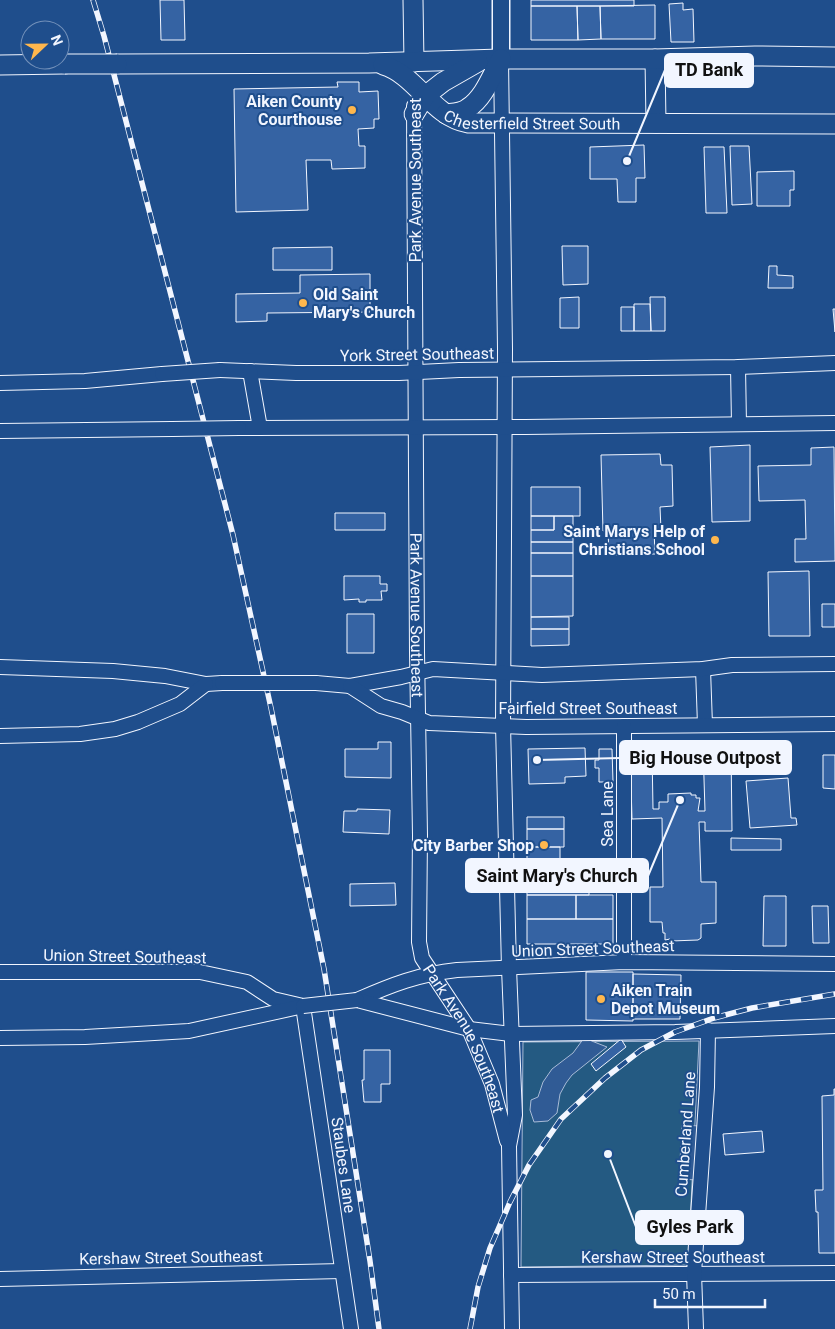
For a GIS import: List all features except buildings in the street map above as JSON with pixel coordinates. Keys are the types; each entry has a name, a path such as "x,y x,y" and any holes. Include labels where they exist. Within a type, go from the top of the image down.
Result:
{"main road":[{"path":"413,0 414,62"},
{"name":"Chesterfield Street South","path":"0,65 369,63 501,59 655,59 755,56 835,57"},
{"path":"446,114 459,113 475,103 501,59"},
{"path":"655,59 656,123"},
{"path":"414,114 420,91 443,82 481,60"},
{"name":"Chesterfield Street South","path":"369,63 384,65 396,70 446,114 456,121 468,123 835,124"}],"street":[{"path":"501,0 501,59"},
{"name":"Park Avenue Southeast","path":"501,59 505,369 503,725 514,1115 509,1146 512,1329"},
{"name":"Park Avenue Southeast","path":"414,62 420,91"},
{"name":"Park Avenue Southeast","path":"414,114 419,942 422,958 469,1030 492,1084 509,1146"},
{"name":"York Street Southeast","path":"0,383 85,381 220,370 296,373 415,372 505,369 738,367 835,363"},
{"path":"738,367 739,424"},
{"path":"250,371 260,428"},
{"path":"0,432 835,423"},
{"name":"Fairfield Street Southeast","path":"0,667 113,671 165,676 206,684 316,683 350,686 432,669 542,675 732,665 835,664"},
{"path":"703,668 705,725"},
{"path":"0,736 80,734 115,729 138,722 180,704 206,684"},
{"name":"Fairfield Street Southeast","path":"350,686 381,706 430,723 526,727 835,724"},
{"name":"Sea Lane","path":"624,726 624,962"},
{"name":"Union Street Southeast","path":"0,1038 85,1037 189,1031 303,1006 356,1000 404,980 431,973 457,970 624,962 835,964"},
{"name":"Union Street Southeast","path":"0,972 200,972 247,982 273,999 303,1006"},
{"name":"Union Street Southeast","path":"356,1000 469,1030 511,1034 835,1026"},
{"name":"Staubes Lane","path":"303,1006 351,1329"},
{"name":"Cumberland Lane","path":"696,1329 694,1273 707,1087 708,1030"},
{"name":"Kershaw Street Southeast","path":"0,1279 342,1270"},
{"name":"Kershaw Street Southeast","path":"511,1276 835,1273"}],"shaded area":[{"path":"584,1038 607,1047 572,1075 560,1094 557,1113 548,1121 534,1122 530,1110 531,1100 538,1097 543,1082 552,1069 573,1053"},
{"path":"699,1041 688,1265 521,1267 523,1042"},
{"path":"682,1125 700,1126 697,1180 679,1179"}],"railway":[{"path":"93,0 104,36 233,535 271,708 324,969 379,1329"},
{"path":"470,1329 478,1287 490,1248 529,1165 561,1119 605,1078 641,1050 675,1032 714,1018 752,1008 835,994"}],"place":[{"name":"Aiken County Courthouse","path":"352,110"},
{"name":"TD Bank","path":"627,161"},
{"name":"Old Saint Mary's Church","path":"303,303"},
{"name":"Saint Marys Help of Christians School","path":"715,540"},
{"name":"Big House Outpost","path":"537,760"},
{"name":"Saint Mary's Church","path":"680,800"},
{"name":"City Barber Shop","path":"544,845"},
{"name":"Aiken Train Depot Museum","path":"601,999"},
{"name":"Gyles Park","path":"608,1154"}]}
